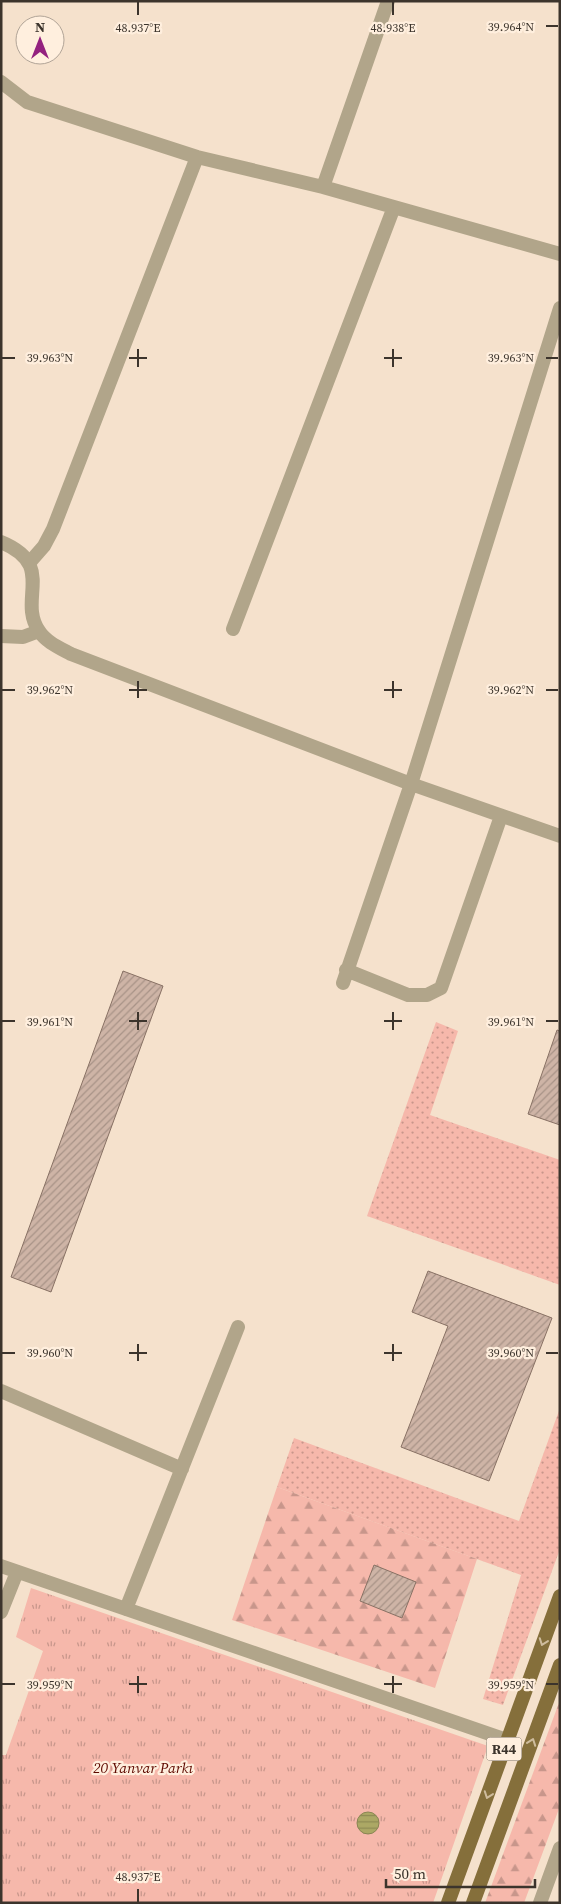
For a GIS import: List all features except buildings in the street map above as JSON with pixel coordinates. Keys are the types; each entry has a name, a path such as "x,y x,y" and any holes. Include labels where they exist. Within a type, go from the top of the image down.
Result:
{"main road":[{"name":"R44","path":"448,1903 560,1596"},
{"name":"R44","path":"473,1903 560,1665"}],"street":[{"path":"323,187 388,1"},
{"path":"1,82 27,102 197,157 323,187 560,254"},
{"path":"30,562 44,546 53,529 197,157"},
{"path":"233,628 394,207"},
{"path":"501,816 440,988 427,995 408,995 344,977 411,784 560,308"},
{"path":"1,542 30,562 33,577 34,617 39,631 52,644 70,654 411,784 560,836"},
{"path":"1,636 23,636 39,631"},
{"path":"126,1609 238,1327"},
{"path":"1,1392 182,1470"},
{"path":"1,1566 507,1740"},
{"path":"1,1612 17,1572"},
{"path":"540,1903 560,1848"}],"green space":[{"path":"436,1022 458,1031 430,1115 560,1160 560,1285 367,1216"},
{"path":"560,1408 560,1549 503,1705 483,1699 521,1575 277,1487 294,1438 519,1521"},
{"path":"277,1487 477,1559 435,1688 232,1620"},
{"name":"20 Yanvar Parkı","path":"31,1588 488,1746 433,1903 1,1903 1,1755 6,1755 43,1651 16,1637"},
{"path":"560,1700 560,1806 524,1903 485,1903"}],"shaded area":[{"path":"364,1812 372,1812 379,1819 379,1827 372,1834 364,1834 357,1827 357,1819"}]}
